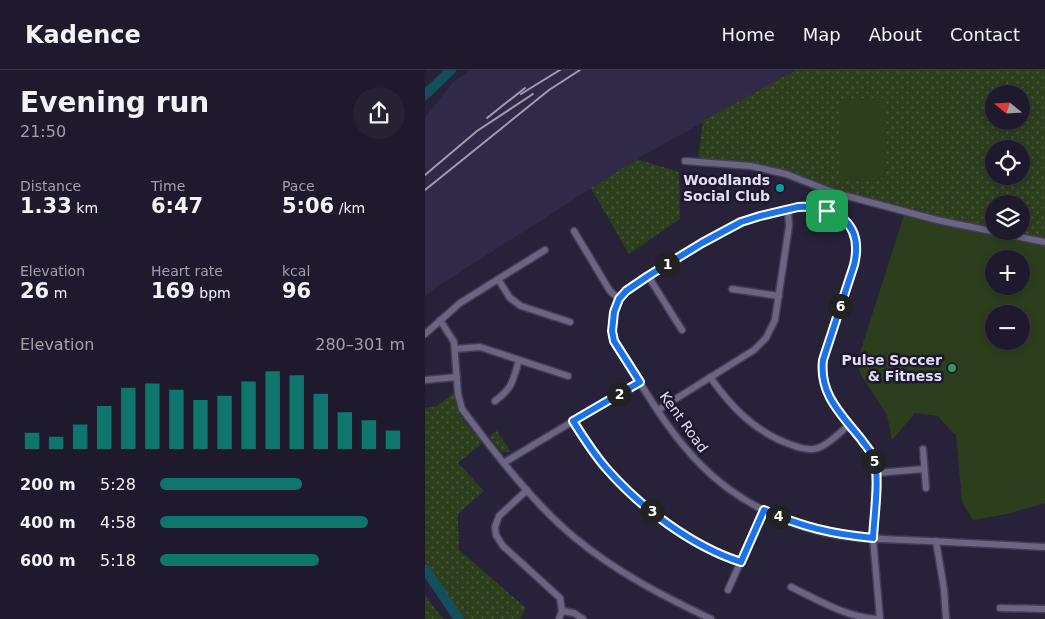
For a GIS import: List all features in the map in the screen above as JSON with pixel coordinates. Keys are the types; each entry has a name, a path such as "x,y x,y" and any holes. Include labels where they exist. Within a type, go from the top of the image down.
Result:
{"street":[{"path":"685,161 751,166 786,174 832,192 937,220 1045,242"},
{"path":"827,211 832,192"},
{"path":"574,231 610,291 619,299 626,291 648,276 741,222 788,209 806,207 827,211 845,219 850,225 856,240 857,251 823,360 822,369 823,382 828,396 873,456 876,473 873,538 880,619"},
{"path":"658,410 753,350 766,338 775,320 789,226 788,209"},
{"path":"425,334 460,303 545,250"},
{"path":"648,276 682,330"},
{"path":"498,279 513,301 521,306 569,322"},
{"path":"732,290 779,296"},
{"name":"Kent Road","path":"619,299 614,312 612,331 614,341 685,448 709,474 741,497 764,510 797,524 827,532 873,538 1045,547"},
{"path":"439,320 452,337 455,349 459,400 462,409 527,490 563,527 619,571 654,591 711,619"},
{"path":"455,349 480,347 568,376"},
{"path":"495,401 505,394 510,387 519,360"},
{"path":"425,380 457,377"},
{"path":"710,377 745,419 767,435 787,443 806,449 817,448 849,424"},
{"path":"505,462 640,382"},
{"path":"573,421 607,468 644,505 696,541 722,555 741,562"},
{"path":"923,449 926,488"},
{"path":"876,473 924,469"},
{"path":"527,490 499,516 495,534 503,546 560,598 562,611 559,619"},
{"path":"727,590 764,510"},
{"path":"936,541 944,589 946,619"},
{"path":"791,586 844,612 864,618 876,619"},
{"path":"1000,608 1045,609"},
{"path":"562,611 574,613 583,619"}],"shaded area":[{"path":"470,70 796,70 637,159 435,288 425,297 425,118 453,82"}],"green space":[{"path":"796,70 1045,70 1045,240 1030,237 1030,195 985,195 985,228 833,189 780,170 698,159 703,121"},
{"path":"883,98 884,178 841,179 841,99"},
{"path":"637,159 679,172 680,219 629,254 591,188"},
{"name":"Pulse Soccer & Fitness","path":"904,215 985,231 985,240 1030,240 1045,243 1045,503 1007,514 973,520 962,502 956,434 938,416 915,413 892,440 887,415 860,373 857,362"},
{"path":"454,393 463,419 482,440 480,445 458,463 484,491 458,514 459,550 526,608 520,619 465,619 443,590 425,561 425,408 437,406"},
{"path":"497,431 511,452 502,452 489,436"},
{"path":"425,595 443,619 425,619"}],"waterway":[{"path":"425,95 451,70"},
{"path":"425,569 459,619"}],"railway":[{"path":"521,94 560,70"},
{"path":"425,190 549,90 580,70"},
{"path":"487,118 525,88"},
{"path":"425,175 477,131 533,94"}],"place":[{"name":"Woodlands Social Club","path":"780,188"},
{"name":"Pulse Soccer & Fitness","path":"952,368"}],"route":[{"path":"798,207 827,211 845,219 850,225 854,232 857,251 823,360 823,382 828,396 873,456 876,473 873,538 827,532 797,524 764,510 741,562 722,555 696,541 644,505 607,468 573,421 640,382 614,341 612,331 616,305 626,291 702,243 741,222 798,207"}]}
